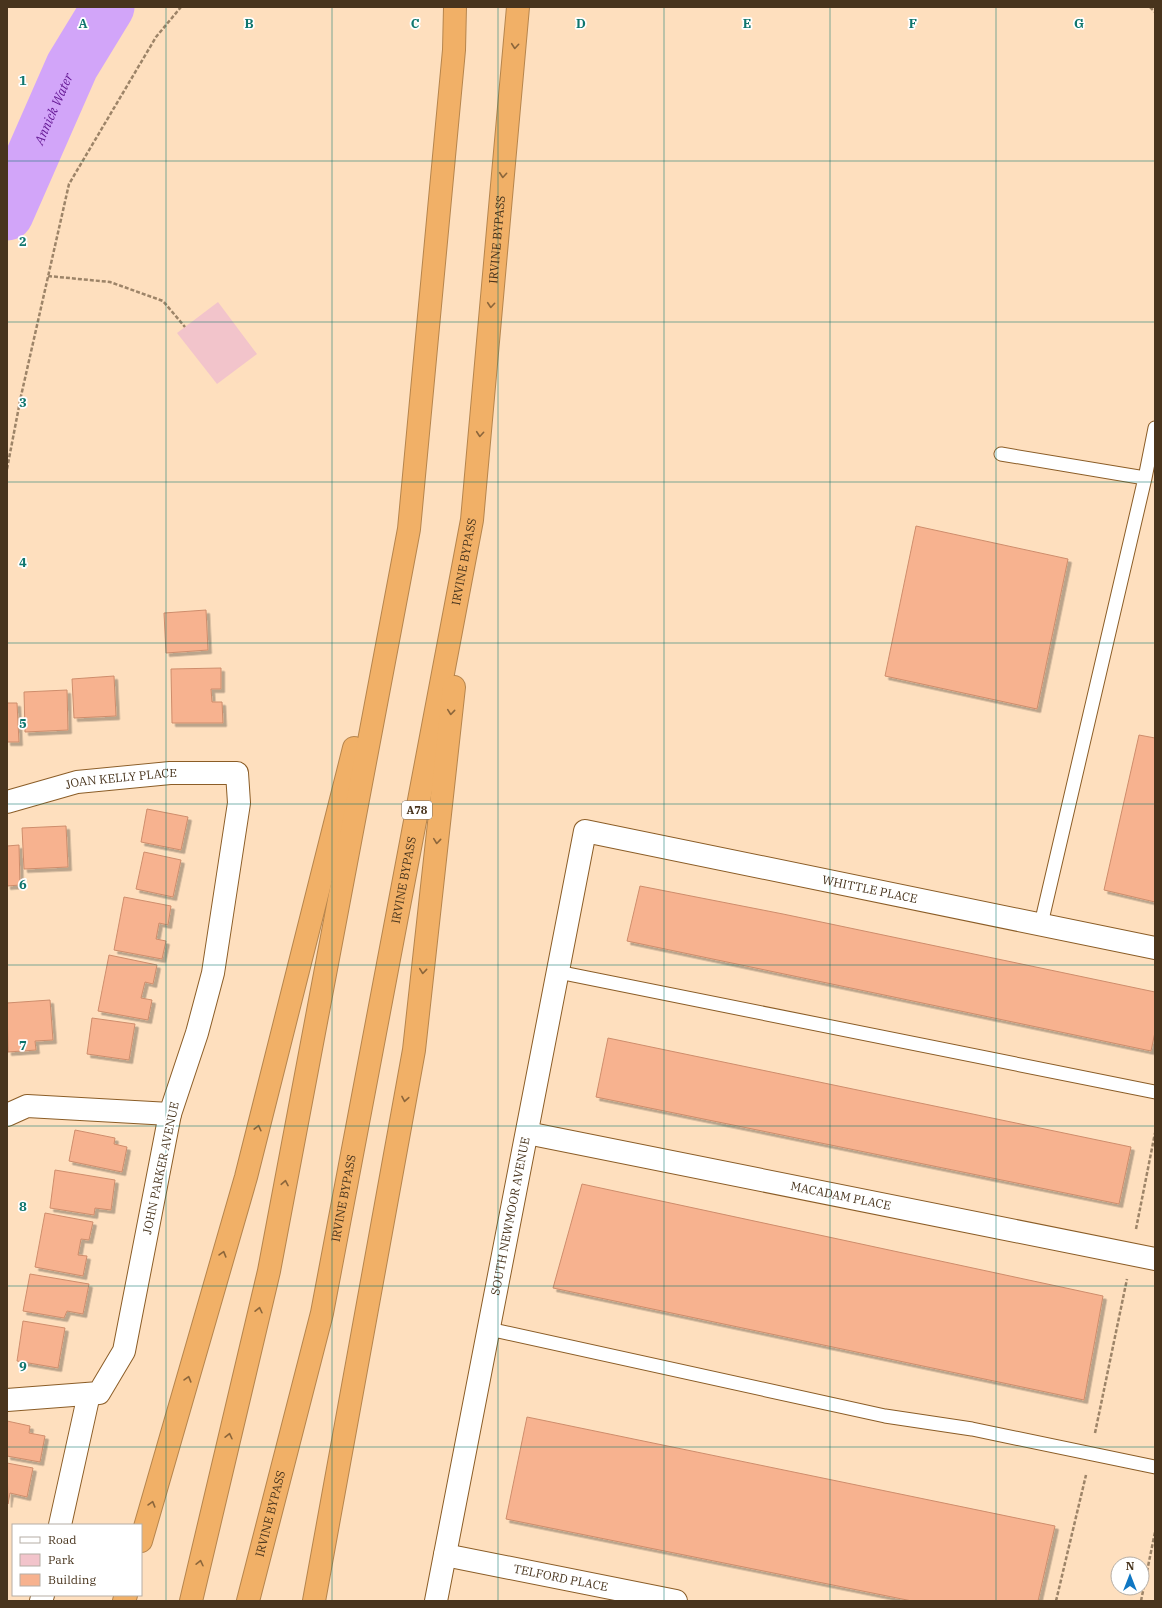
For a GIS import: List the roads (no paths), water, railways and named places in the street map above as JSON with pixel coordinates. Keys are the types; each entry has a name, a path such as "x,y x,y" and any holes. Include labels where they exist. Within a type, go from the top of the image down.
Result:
{"highway":[{"path":"191,1601 268,1271 409,529 454,50 455,7"},
{"name":"IRVINE BYPASS","path":"248,1601 322,1313 472,520 518,7"},
{"name":"A78","path":"314,1601 414,1050 472,520"},
{"path":"142,1538 246,1177 409,529"}],"street":[{"name":"JOAN KELLY PLACE","path":"7,802 77,782 170,773 237,773"},
{"name":"JOHN PARKER AVENUE","path":"89,1394 99,1393 124,1351 170,1114 197,1033 212,973 239,803 237,773"},
{"name":"WHITTLE PLACE","path":"585,832 1155,948"},
{"name":"SOUTH NEWMOOR AVENUE","path":"436,1601 585,832"},
{"path":"7,1115 27,1106 170,1114"},
{"name":"MACADAM PLACE","path":"527,1133 1155,1259"},
{"path":"7,1400 89,1394 60,1524"},
{"name":"TELFORD PLACE","path":"445,1555 676,1601"}],"lane":[{"path":"1041,924 1145,478 1155,428"},
{"path":"1001,454 1145,478"},
{"path":"558,972 1155,1092"},
{"path":"489,1329 885,1416 972,1429 1155,1467"}],"waterway":[{"name":"Annick Water","path":"7,214 72,66 108,7"}]}
